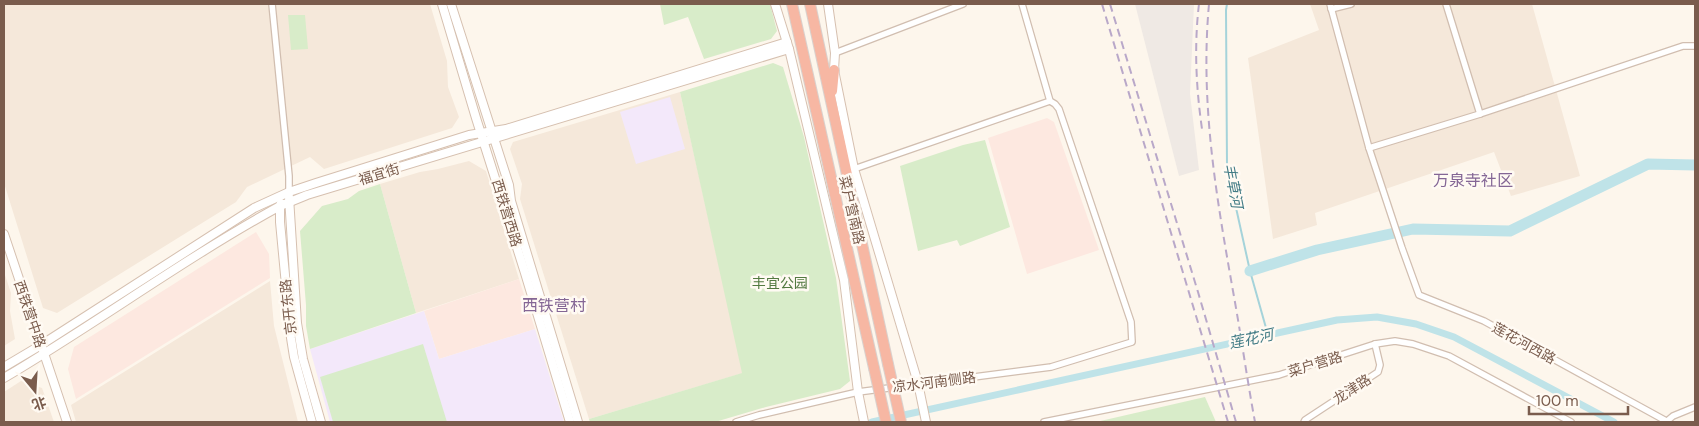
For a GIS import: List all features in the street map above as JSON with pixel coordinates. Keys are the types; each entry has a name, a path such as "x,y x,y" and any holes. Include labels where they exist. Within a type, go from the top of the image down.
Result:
{"highway":[{"name":"菜户营南路","path":"792,4 886,422"},
{"name":"菜户营南路","path":"810,4 901,422"},
{"path":"832,99 834,70"}],"street":[{"name":"京开东路","path":"272,4 289,176 297,323 304,359 321,422"},
{"name":"西铁营西路","path":"442,4 570,422"},
{"name":"西铁营西路","path":"451,4 509,185 511,201 578,422"},
{"name":"菜户营南路","path":"775,4 788,45 844,280 858,392 864,422"},
{"name":"菜户营南路","path":"828,4 835,53 834,70 854,169 918,383 926,422"},
{"path":"835,53 963,4"},
{"path":"854,169 1050,101 1022,4"},
{"path":"1330,6 1351,4"},
{"path":"1446,4 1480,114"},
{"name":"莲花河西路","path":"1330,6 1369,148 1402,248 1420,295 1484,321 1667,422"},
{"name":"福宜街","path":"4,378 134,295 290,201 506,129 788,45"},
{"path":"1369,148 1480,114 1683,46 1695,46"},
{"name":"凉水河南侧路","path":"736,422 858,392 1051,367 1132,342 1131,322 1059,109 1050,101"},
{"name":"福宜街","path":"4,367 254,208 289,192 459,138 482,138"},
{"path":"280,206 289,192"},
{"name":"京开东路","path":"280,206 291,338 294,357 312,422"},
{"name":"西铁营中路","path":"4,234 67,422"},
{"name":"菜户营路","path":"1044,422 1062,420 1279,375 1375,344 1387,342 1404,342 1449,356 1571,422"},
{"name":"龙津路","path":"1304,422 1378,372 1380,364 1375,344"},
{"path":"1667,422 1673,416 1695,407"}],"shaded area":[{"path":"4,4 430,4 447,61 448,87 459,117 452,128 324,169 310,157 247,187 236,202 57,313 43,308 4,183"},
{"path":"1135,4 1194,4 1190,94 1199,170 1179,176"},
{"path":"1310,4 1532,4 1580,176 1511,196 1494,152 1315,213 1317,225 1273,239 1248,58 1319,30"},
{"path":"680,92 743,373 589,419 520,199 522,184 510,149 513,142"},
{"path":"670,97 685,149 636,164 620,112"},
{"path":"1047,118 1054,122 1099,250 1027,274 988,138"},
{"path":"469,161 486,171 519,279 416,313 380,184 420,172"},
{"path":"256,232 269,254 270,278 76,399 68,369 74,347"},
{"path":"4,272 11,293 10,311 15,339 4,346"},
{"path":"519,279 535,329 439,359 424,311"},
{"path":"270,281 274,326 298,422 76,422 71,405"},
{"path":"424,311 439,359 535,329 564,422 330,422 310,349"},
{"path":"21,381 42,388 54,422 4,422 4,392"}],"green space":[{"path":"660,4 770,4 777,31 771,39 704,59 688,17 664,25"},
{"path":"288,15 305,15 308,49 291,50"},
{"name":"丰宜公园","path":"773,63 783,67 804,137 836,278 850,381 840,389 715,422 590,422 589,419 742,373 680,92"},
{"path":"985,140 1010,227 960,246 957,240 918,251 900,166 963,145"},
{"path":"380,184 416,313 310,349 306,326 300,231 322,206 348,199 359,191"},
{"path":"423,344 447,422 333,422 320,377"},
{"path":"1205,397 1216,422 1096,422"}],"waterway":[{"name":"丰草河","path":"1227,4 1227,167 1250,271 1268,335"},
{"path":"1250,271 1317,250 1413,229 1510,231 1648,164 1695,165"},
{"name":"莲花河","path":"872,422 1337,320 1377,317 1416,324 1454,337 1614,422"}],"railway":[{"path":"1102,4 1228,422"},
{"path":"1110,4 1236,422"},
{"path":"1199,4 1196,66 1202,129"},
{"path":"1209,4 1207,77 1211,148 1255,422"}],"district":[{"name":"万泉寺社区","path":"1473,180"},
{"name":"西铁营村","path":"554,305"}]}
